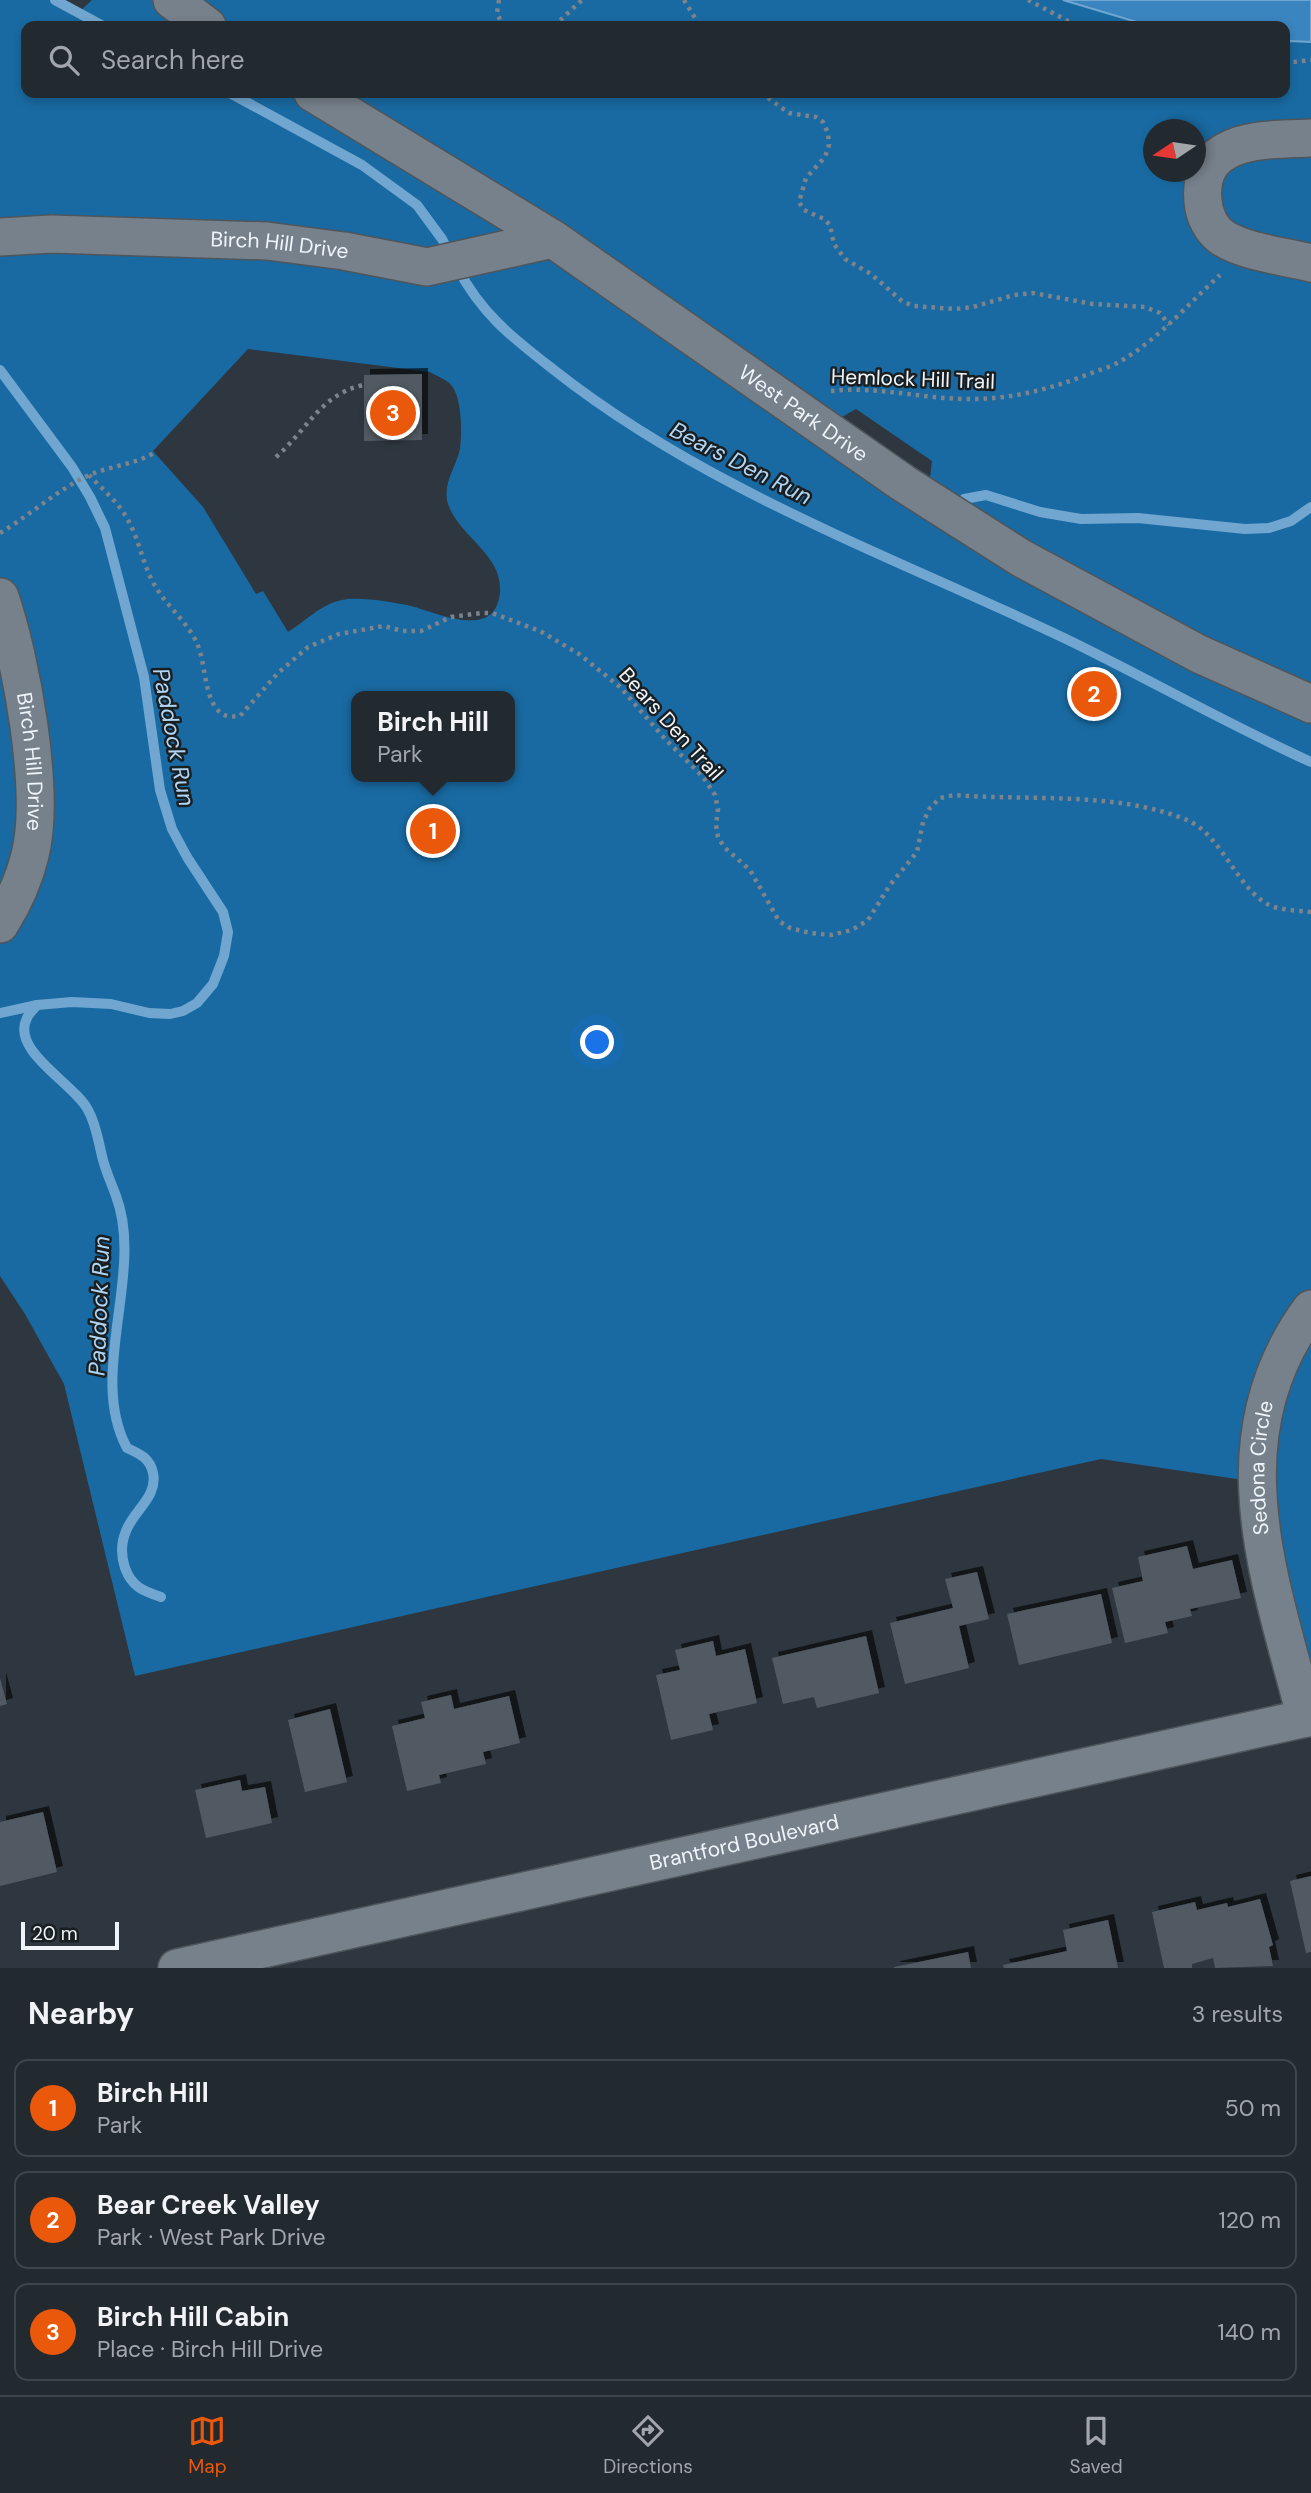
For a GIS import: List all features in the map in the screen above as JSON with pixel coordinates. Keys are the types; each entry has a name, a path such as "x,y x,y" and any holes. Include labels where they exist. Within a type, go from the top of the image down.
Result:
{"street":[{"path":"172,0 200,21"},
{"name":"West Park Drive","path":"321,98 553,239 904,483 1021,558 1199,654 1311,704"},
{"path":"1311,138 1257,141 1237,145 1220,153 1205,172 1202,200 1206,219 1221,237 1249,248 1311,263"},
{"name":"Birch Hill Drive","path":"0,237 51,234 267,241 344,251 426,267 553,239"},
{"name":"Birch Hill Drive","path":"0,597 18,664 34,790 31,854 17,897 0,924"},
{"name":"Sedona Circle","path":"1309,1718 1264,1552 1258,1507 1257,1466 1259,1428 1277,1364 1311,1309"},
{"name":"Brantford Boulevard","path":"177,1968 1309,1718"}],"path":[{"path":"499,0 497,13 501,21"},
{"path":"559,21 582,0"},
{"path":"684,0 697,21"},
{"path":"1028,0 1068,21"},
{"path":"1290,62 1311,60"},
{"path":"768,98 789,113 816,117 823,122 829,145 825,157 806,178 799,202 804,211 824,219 830,225 834,244 845,259 871,274 902,301 913,306 955,309 1032,293 1093,303 1145,307 1160,313 1169,325"},
{"name":"Hemlock Hill Trail","path":"778,396 866,389 965,400 1006,398 1052,388 1118,363 1169,325 1249,248"},
{"path":"276,457 325,402 363,385"},
{"path":"0,533 59,492 89,475 130,464 154,453"},
{"name":"Bears Den Trail","path":"89,475 126,515 145,568 159,592 185,622 196,641 210,695 220,713 229,717 240,716 259,692 308,647 339,634 384,626 402,631 421,631 451,617 481,613 492,614 540,631 579,654 620,687 664,738 703,777 715,795 718,836 724,847 750,870 779,921 790,928 831,935 852,930 868,920 890,885 917,852 923,822 930,808 940,798 954,795 1118,803 1164,812 1190,821 1208,835 1261,899 1273,906 1311,912"}],"shaded area":[{"path":"0,0 55,0 78,13 92,0 1063,0 1133,21 21,21 21,98 1290,98 1290,41 1311,42 1311,1717 1257,1482 1101,1459 135,1676 64,1384 25,1314 0,1276 0,670 17,664 0,597","holes":["248,349 430,372 450,384 458,399 461,442 448,482 448,504 462,527 495,567 500,593 496,606 492,613 484,618 464,620 395,603 349,599 327,605 288,632 263,591 256,594 203,507 153,451","856,409 932,461 929,486 833,422"]},
{"path":"1063,0 1311,0 1311,42 1290,41 1290,21 1133,21"}],"building":[{"path":"422,374 422,440 364,441 364,375"},
{"path":"1187,1546 1193,1569 1232,1560 1241,1598 1190,1609 1192,1616 1165,1622 1168,1633 1125,1643 1112,1588 1143,1581 1138,1557"},
{"path":"977,1572 989,1619 959,1626 969,1668 905,1684 890,1623 953,1608 945,1579"},
{"path":"1101,1594 1112,1643 1019,1665 1007,1614"},
{"path":"866,1636 879,1693 817,1708 814,1697 783,1704 772,1658"},
{"path":"713,1641 716,1656 745,1649 757,1703 709,1714 713,1730 671,1740 656,1675 680,1670 675,1650"},
{"path":"0,1678 7,1704 0,1706"},
{"path":"451,1695 454,1709 509,1696 520,1743 483,1752 486,1764 439,1775 441,1783 407,1791 392,1726 425,1718 421,1702"},
{"path":"330,1709 347,1782 305,1792 288,1720"},
{"path":"240,1780 242,1791 265,1787 272,1823 206,1838 195,1790"},
{"path":"43,1812 57,1872 0,1886 0,1822"},
{"path":"1311,1876 1311,1952 1306,1953 1290,1881"},
{"path":"1260,1899 1273,1945 1269,1947 1273,1966 1215,1968 1213,1958 1192,1964 1192,1968 1164,1968 1152,1912 1195,1902 1197,1910 1227,1903 1228,1907"},
{"path":"1108,1920 1118,1968 1004,1968 1003,1965 1067,1951 1063,1930"},
{"path":"968,1952 971,1968 894,1968 894,1967"}],"waterway":[{"name":"Bears Den Run","path":"55,0 94,21"},
{"name":"Bears Den Run","path":"239,98 362,165 417,205 450,254"},
{"name":"Bears Den Run","path":"457,267 477,299 512,336 612,413 674,451 802,518 1064,638 1311,762"},
{"name":"Paddock Run","path":"0,370 72,467 105,528 144,677 160,790 172,829 223,912 228,932 224,956 213,984 197,1003 183,1011 170,1014 149,1013 111,1004 72,1002 37,1005 0,1013"},
{"path":"964,499 986,495 1040,512 1081,519 1138,518 1245,529 1269,528 1291,521 1311,507"},
{"name":"Paddock Run","path":"37,1005 27,1018 24,1030 27,1042 88,1110 123,1226 122,1290 112,1388 116,1419 127,1448 147,1460 152,1468 154,1482 149,1496 126,1531 122,1554 125,1568 135,1584 161,1597"}],"place":[{"name":"Birch Hill Cabin","path":"393,413"},
{"name":"Bear Creek Valley","path":"1094,694"},
{"name":"Birch Hill","path":"433,831"}]}
